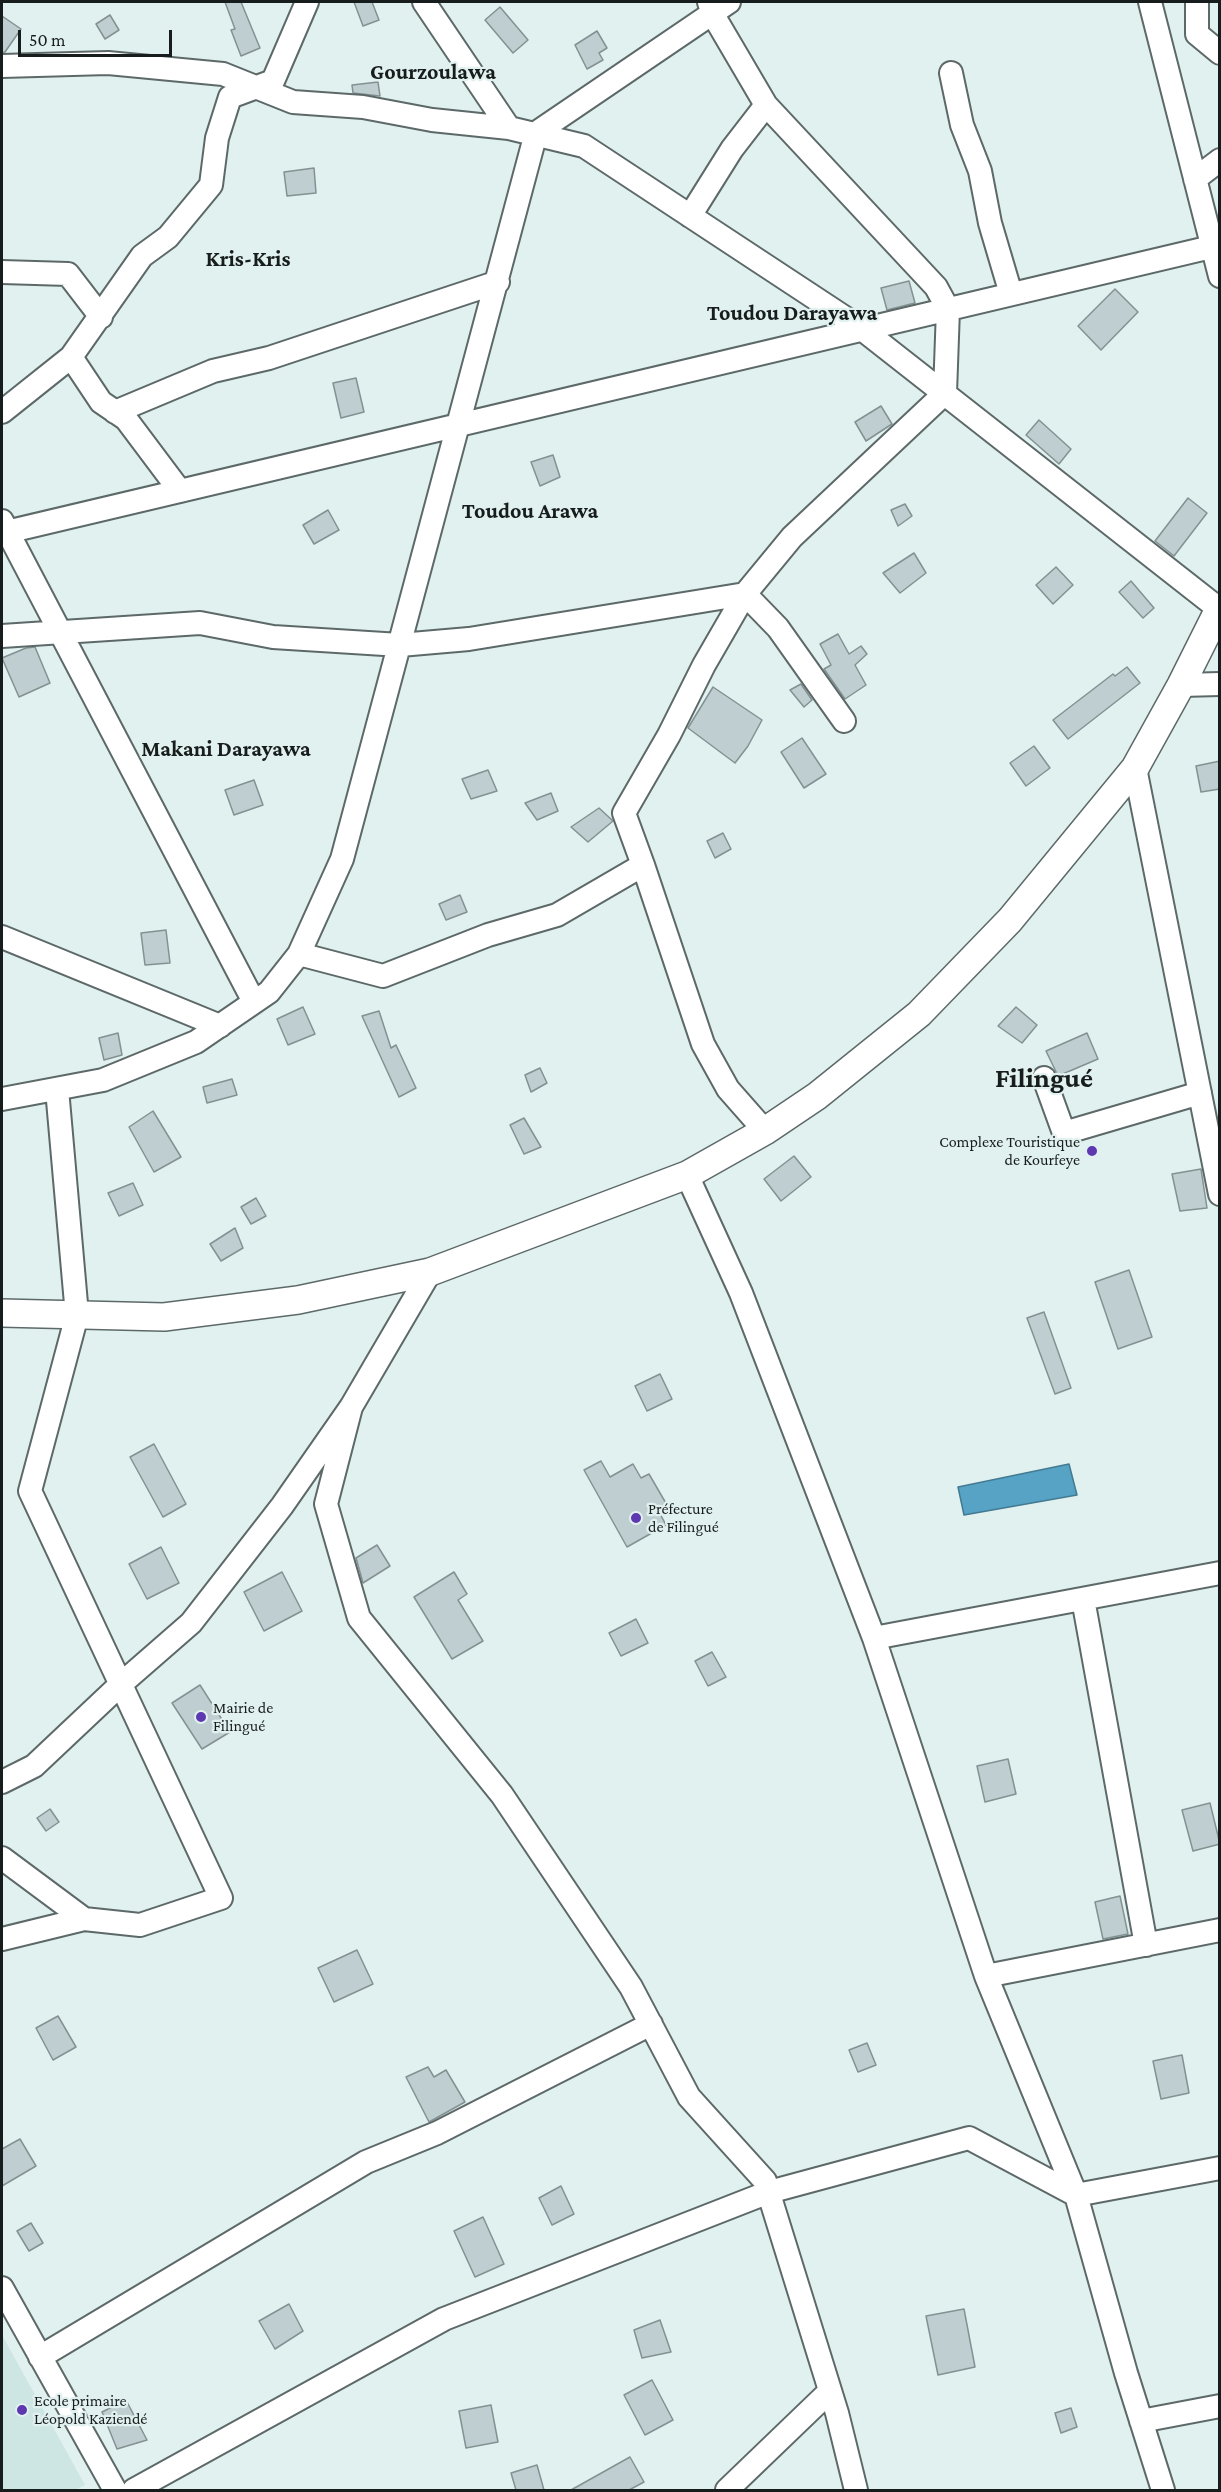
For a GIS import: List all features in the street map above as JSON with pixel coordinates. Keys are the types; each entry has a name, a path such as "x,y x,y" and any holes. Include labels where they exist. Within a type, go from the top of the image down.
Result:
{"main road":[{"path":"2,1313 175,1316 298,1300 430,1272 687,1175 765,1131 817,1096 919,1014 1010,920 1135,768 1181,685 1219,608"}],"street":[{"path":"2,412 71,357 142,256 168,237 211,185 217,138 230,98 273,81 307,2"},
{"path":"424,2 509,128"},
{"path":"1150,2 1195,179 1216,246 1220,276"},
{"path":"1197,2 1197,34 1220,53"},
{"path":"2,1099 103,1080 195,1042 269,992 299,954 342,859 537,133 716,5 766,105 834,181 936,287 948,309 945,393 792,537 745,594 624,813 644,865 703,1044 728,1089 765,1131"},
{"path":"2,66 108,63 223,74 293,102 363,107 432,120 509,128 584,146 862,329 1219,608"},
{"path":"951,73 962,125 980,171 990,223 1011,294"},
{"path":"690,216 732,149 766,105"},
{"path":"1195,179 1220,160"},
{"path":"255,1002 62,632 3,529 180,491 1216,246"},
{"path":"2,272 68,274 101,316"},
{"path":"115,412 213,371 269,358 498,282"},
{"path":"71,357 101,402 126,419 180,491"},
{"path":"2,636 200,622 273,637 400,645 469,639 745,594"},
{"path":"745,594 778,628 844,720"},
{"path":"1181,685 1220,684"},
{"path":"1135,768 1220,1194"},
{"path":"299,954 383,976 488,935 557,915 644,865"},
{"path":"2,937 220,1026"},
{"path":"1044,1078 1064,1133 1200,1093"},
{"path":"2,1939 84,1919 140,1924 221,1898 30,1491 77,1315 57,1089"},
{"path":"687,1175 741,1293 874,1638 986,1976 1076,2195 1163,2490"},
{"path":"2,1782 34,1766 121,1684 191,1623 282,1506 351,1407 430,1272"},
{"path":"351,1407 326,1504 359,1618 502,1795 631,1986 689,2097 765,2181 830,2391 856,2490"},
{"path":"874,1638 1220,1573"},
{"path":"1083,1599 1146,1945"},
{"path":"2,1858 84,1919"},
{"path":"986,1976 1220,1930"},
{"path":"40,2357 366,2162 437,2133 651,2024"},
{"path":"134,2490 444,2319 769,2192 969,2138 1076,2195 1220,2168"},
{"path":"2,2288 115,2490"},
{"path":"727,2490 830,2391"},
{"path":"1141,2421 1220,2406"}],"shaded area":[{"name":"Ecole primaire Léopold Kaziendé","path":"2,2335 85,2485 75,2490 2,2490"}],"water":[{"path":"1069,1464 1077,1495 964,1515 958,1487"}],"building":[{"path":"225,2 241,2 260,48 241,56 231,30 235,29"},
{"path":"354,2 372,2 379,20 363,26"},
{"path":"500,7 528,40 513,53 485,20"},
{"path":"110,15 119,30 105,39 96,24"},
{"path":"2,16 21,29 2,53"},
{"path":"597,31 607,48 599,53 603,60 587,69 575,45"},
{"path":"378,82 380,96 353,93 352,85"},
{"path":"314,168 316,193 287,196 284,172"},
{"path":"909,281 915,303 887,310 881,288"},
{"path":"1115,289 1138,312 1101,350 1078,326"},
{"path":"356,378 364,412 341,418 333,383"},
{"path":"881,406 892,424 866,441 855,422"},
{"path":"1039,420 1071,449 1059,464 1026,435"},
{"path":"553,455 560,477 540,486 531,462"},
{"path":"1188,498 1207,513 1174,556 1155,541"},
{"path":"905,504 912,516 898,526 891,510"},
{"path":"328,510 339,530 314,544 303,525"},
{"path":"914,553 926,573 900,593 883,573"},
{"path":"1056,567 1073,585 1053,604 1036,585"},
{"path":"1131,581 1154,608 1143,618 1119,592"},
{"path":"838,634 849,654 861,646 867,654 855,665 866,685 845,699 824,669 831,665 820,644"},
{"path":"35,647 50,683 19,697 2,658 26,648"},
{"path":"1127,667 1140,683 1068,739 1053,720 1113,674 1115,676"},
{"path":"801,684 812,700 804,707 790,690"},
{"path":"713,687 762,720 748,746 735,763 688,728"},
{"path":"802,738 826,774 804,788 781,752"},
{"path":"1034,746 1050,768 1026,786 1010,763"},
{"path":"1220,761 1220,789 1201,792 1196,766"},
{"path":"488,770 497,791 471,799 462,779"},
{"path":"254,780 263,805 234,815 225,790"},
{"path":"551,793 558,811 537,820 525,803"},
{"path":"599,808 613,821 588,842 571,827"},
{"path":"723,833 731,849 715,858 707,841"},
{"path":"460,895 467,912 446,920 439,904"},
{"path":"166,930 170,963 145,965 141,933"},
{"path":"303,1007 315,1034 288,1045 277,1019"},
{"path":"1016,1007 1037,1025 1022,1043 998,1026"},
{"path":"379,1011 391,1048 396,1045 416,1088 399,1097 362,1016"},
{"path":"118,1033 122,1055 104,1060 99,1038"},
{"path":"1087,1033 1098,1059 1058,1076 1046,1051"},
{"path":"540,1068 547,1083 531,1092 525,1075"},
{"path":"232,1079 237,1095 207,1103 203,1087"},
{"path":"153,1111 181,1157 154,1172 129,1127"},
{"path":"524,1118 541,1147 524,1154 510,1125"},
{"path":"794,1156 811,1177 781,1201 764,1179"},
{"path":"1201,1169 1207,1208 1180,1211 1172,1174"},
{"path":"133,1183 143,1205 119,1216 108,1193"},
{"path":"256,1198 266,1216 251,1224 241,1207"},
{"path":"235,1228 243,1248 221,1261 210,1244"},
{"path":"1129,1270 1152,1337 1118,1349 1095,1282"},
{"path":"1044,1312 1071,1388 1055,1394 1027,1318"},
{"path":"660,1374 672,1399 647,1411 635,1386"},
{"path":"154,1444 186,1504 163,1517 130,1457"},
{"name":"Préfecture de Filingué","path":"601,1461 610,1477 633,1464 641,1478 649,1474 667,1505 658,1510 666,1525 627,1547 584,1470"},
{"path":"377,1545 390,1566 363,1583 356,1558"},
{"path":"161,1547 179,1583 147,1599 129,1564"},
{"path":"282,1572 302,1611 264,1631 244,1592"},
{"path":"454,1572 467,1594 458,1600 483,1641 452,1659 414,1597"},
{"path":"636,1619 648,1643 621,1656 609,1633"},
{"path":"712,1652 726,1677 708,1686 695,1661"},
{"name":"Mairie de Filingué","path":"200,1685 230,1732 202,1749 172,1703"},
{"path":"1008,1759 1016,1794 985,1802 977,1766"},
{"path":"1210,1803 1220,1844 1193,1851 1182,1810"},
{"path":"50,1809 59,1822 46,1831 37,1818"},
{"path":"1120,1896 1128,1934 1103,1939 1095,1902"},
{"path":"357,1950 373,1984 334,2002 318,1968"},
{"path":"58,2016 76,2047 53,2060 36,2028"},
{"path":"867,2043 876,2065 858,2072 849,2050"},
{"path":"1182,2055 1189,2093 1161,2099 1153,2061"},
{"path":"428,2067 434,2077 446,2070 465,2102 429,2122 406,2077"},
{"path":"20,2139 36,2166 2,2186 2,2149"},
{"path":"561,2186 574,2214 552,2225 539,2198"},
{"path":"483,2217 504,2264 475,2277 454,2231"},
{"path":"31,2223 43,2243 29,2251 17,2231"},
{"path":"289,2304 303,2331 275,2349 259,2321"},
{"path":"964,2309 975,2367 938,2375 926,2316"},
{"path":"660,2320 671,2352 642,2358 634,2330"},
{"path":"652,2380 673,2420 645,2435 624,2395"},
{"path":"126,2400 147,2440 117,2449 102,2412"},
{"path":"491,2405 498,2442 466,2448 459,2411"},
{"path":"1071,2408 1077,2427 1061,2433 1055,2413"},
{"path":"630,2457 644,2482 629,2490 571,2490"},
{"path":"537,2465 544,2490 516,2490 511,2473"}],"place":[{"name":"Complexe Touristique de Kourfeye","path":"1092,1151"},
{"name":"Préfecture de Filingué","path":"636,1518"},
{"name":"Mairie de Filingué","path":"201,1717"},
{"name":"Ecole primaire Léopold Kaziendé","path":"22,2410"}],"district":[{"name":"Gourzoulawa","path":"433,72"},
{"name":"Kris-Kris","path":"248,259"},
{"name":"Toudou Darayawa","path":"792,313"},
{"name":"Toudou Arawa","path":"530,511"},
{"name":"Makani Darayawa","path":"226,749"},
{"name":"Filingué","path":"1044,1078"}]}
